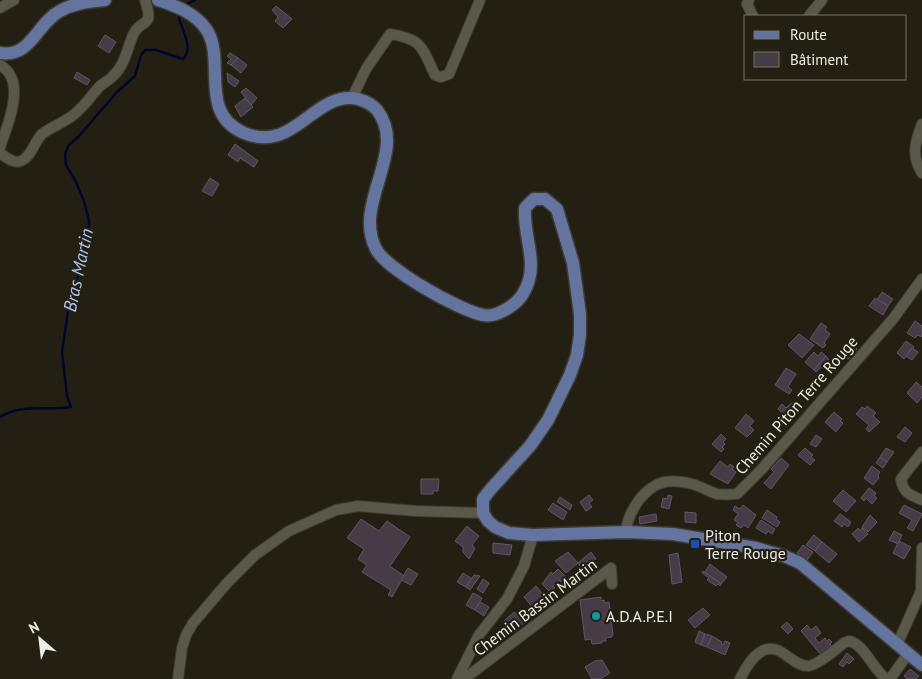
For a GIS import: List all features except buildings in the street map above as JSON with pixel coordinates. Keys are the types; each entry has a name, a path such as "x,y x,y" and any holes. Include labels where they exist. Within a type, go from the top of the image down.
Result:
{"main road":[{"path":"0,53 16,52 25,47 50,18 59,11 72,5 105,0"},
{"path":"158,0 188,12 207,30 211,40 214,88 218,104 224,116 242,132 256,137 269,138 282,134 326,105 342,99 352,98 368,102 377,110 383,121 386,134 386,154 369,217 375,248 395,270 461,308 485,316 514,306 523,294 532,271 524,224 524,208 534,199 545,199 557,209 573,263 580,314 580,335 577,355 570,375 548,420 530,446 483,499 483,514 488,521 495,527 509,533 533,535 626,532 673,534 756,548 784,556 800,564 922,665"}],"street":[{"path":"0,8 14,0"},
{"path":"0,153 17,162 21,160 31,151 41,135 71,117 100,85 112,78 124,59 133,34 148,19 144,0"},
{"path":"352,98 366,69 390,34 407,37 422,47 435,75 441,77 449,74 480,0"},
{"path":"749,0 746,4 752,15"},
{"path":"810,15 822,0"},
{"path":"0,65 9,73 14,86 14,99 0,147"},
{"path":"922,124 915,143 914,158 922,173"},
{"name":"Chemin Piton Terre Rouge","path":"626,532 626,526 637,502 648,488 658,483 692,484 718,494 737,494 761,470 893,319 922,279"},
{"path":"922,452 901,479 902,488 909,494 922,500"},
{"path":"178,679 182,648 186,635 193,624 255,554 289,531 336,510 358,506 483,514"},
{"name":"Chemin Bassin Martin","path":"457,679 478,635 507,599 524,566 533,535"},
{"path":"897,645 921,591 922,548"},
{"name":"Chemin Bassin Martin","path":"464,679 611,568 612,584"},
{"path":"740,679 749,663 755,657 770,649 775,649 800,665 808,666 849,641 859,646 886,679"},
{"path":"890,679 908,654"}],"waterway":[{"name":"Bras Martin","path":"185,5 195,0"},
{"name":"Bras Martin","path":"0,417 17,410 71,407 67,396 62,352 68,311 88,242 89,221 84,201 66,165 65,154 69,145 117,92 135,76 141,55 145,50 156,50 183,59 186,55 187,45 179,18 180,14"}],"place":[{"name":"Piton Terre Rouge","path":"695,544"},
{"name":"A.D.A.P.E.I","path":"596,616"}]}
